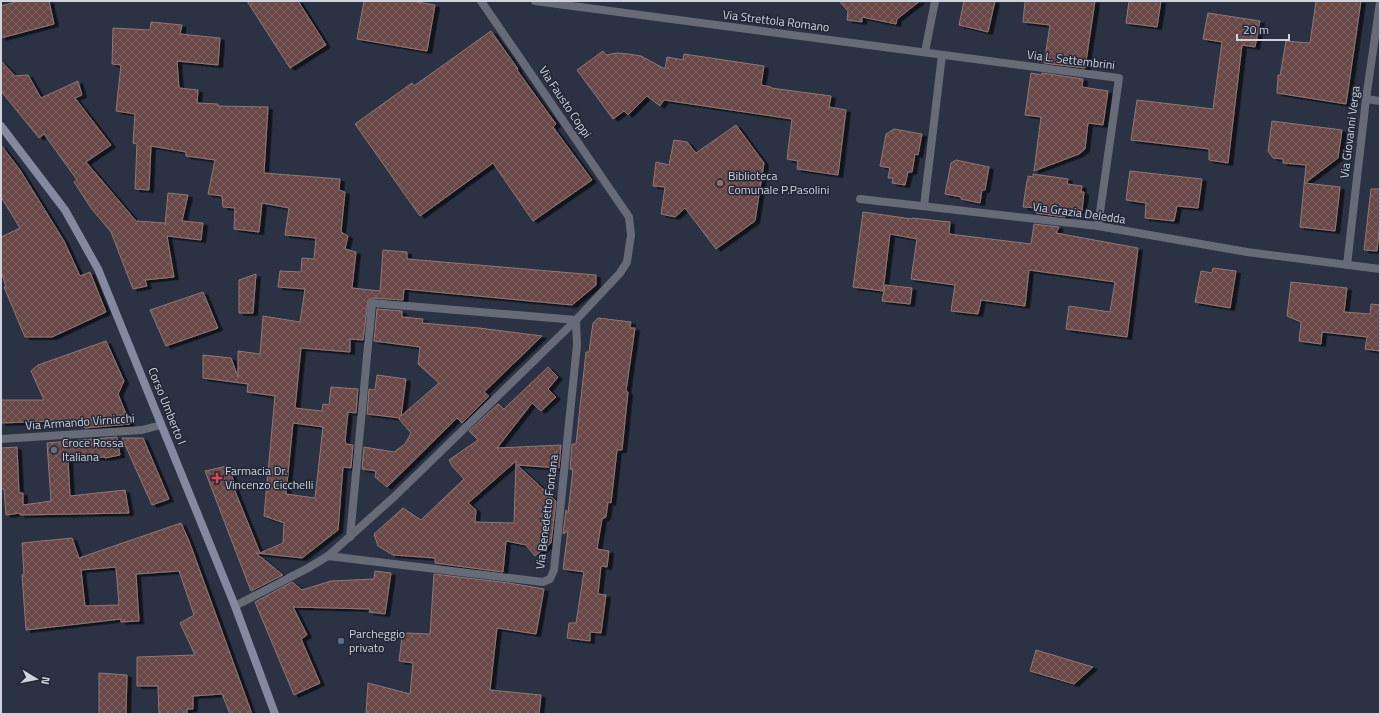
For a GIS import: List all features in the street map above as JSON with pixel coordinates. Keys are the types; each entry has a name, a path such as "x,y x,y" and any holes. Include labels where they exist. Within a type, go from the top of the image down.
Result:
{"main road":[{"name":"Corso Umberto I","path":"1,126 65,210 98,269 235,606 275,714"}],"street":[{"name":"Via Fausto Coppi","path":"481,1 629,217 631,235 627,262 620,273 576,320"},
{"name":"Via Strettola Romano","path":"535,1 942,55"},
{"path":"925,52 934,1"},
{"name":"Via Giovanni Verga","path":"1347,265 1366,99 1380,2"},
{"path":"924,206 942,55"},
{"name":"Via L. Settembrini","path":"942,55 1119,78 1098,226"},
{"path":"1366,99 1380,101"},
{"name":"Via Grazia Deledda","path":"860,198 1098,226 1247,252 1380,269"},
{"path":"350,537 372,303 576,320"},
{"path":"235,606 328,556 394,496 576,320"},
{"name":"Via Benedetto Fontana","path":"328,556 543,582 550,579 554,570 577,345 576,320"},
{"name":"Via Armando Virnicchi","path":"1,439 142,430 161,425"}],"building":[{"path":"19,1 49,1 54,24 1,38 1,6"},
{"path":"247,1 298,1 326,45 290,68"},
{"path":"364,1 411,1 435,5 427,51 357,39"},
{"path":"839,1 920,1 897,19 896,24 862,17 862,22 847,20 848,11"},
{"path":"964,1 995,1 988,32 959,25"},
{"path":"1025,1 1095,1 1085,68 1044,63 1050,25 1023,22"},
{"path":"1129,1 1161,1 1157,27 1126,23"},
{"path":"1316,1 1361,1 1346,104 1277,93 1278,75 1280,76 1286,41 1310,43"},
{"path":"1208,13 1260,21 1255,47 1242,45 1228,163 1209,160 1209,149 1131,140 1137,100 1213,109 1222,42 1203,39"},
{"path":"151,22 182,25 180,34 220,38 218,65 177,61 179,88 198,90 197,103 218,104 218,106 268,107 264,173 340,179 339,190 345,192 341,232 348,236 345,249 356,252 352,288 380,291 383,250 407,252 407,259 596,275 596,285 572,305 404,289 403,300 372,298 368,300 363,340 350,339 350,352 301,348 295,408 322,411 323,404 329,405 331,387 358,389 356,413 348,412 345,441 346,444 353,445 351,468 343,467 338,530 302,558 256,553 283,575 251,591 205,471 227,466 234,481 235,491 260,553 283,543 284,523 264,516 275,396 247,392 248,384 203,378 203,355 231,358 238,377 238,351 260,354 263,316 300,322 305,289 278,287 280,271 301,272 302,258 314,259 316,238 285,235 289,208 262,203 259,232 234,229 235,208 223,207 222,196 208,194 215,160 186,156 186,152 151,146 149,190 135,189 137,144 133,143 135,114 116,111 121,65 112,64 113,28 150,30","holes":["293,423 323,427 315,498 286,494"]},
{"path":"491,31 556,124 553,127 592,180 533,221 493,163 420,216 355,124 412,83 414,86"},
{"path":"603,51 606,55 617,53 641,56 665,69 667,57 683,60 684,54 764,66 761,85 771,88 831,96 829,107 846,110 838,175 797,169 798,161 787,159 792,119 664,100 660,106 647,96 628,115 624,111 613,119 577,70"},
{"path":"1,61 15,76 28,75 41,98 78,81 82,95 75,98 111,145 86,162 136,221 165,223 165,225 168,193 188,195 182,221 203,223 201,240 167,236 174,277 145,280 147,286 133,289 111,232 91,208 74,182 77,180 44,134 39,138 1,91"},
{"path":"1031,73 1042,75 1042,73 1083,79 1082,87 1108,91 1103,125 1088,123 1085,149 1079,154 1034,171 1041,117 1025,115"},
{"path":"1272,121 1342,130 1338,158 1305,183 1340,187 1335,231 1300,227 1306,165 1283,163 1283,159 1273,158 1268,151"},
{"path":"736,125 764,163 755,221 716,249 685,208 675,217 661,214 665,187 653,186 656,162 669,165 674,140 687,142 696,153"},
{"path":"894,129 922,134 918,155 915,154 912,172 908,172 905,185 892,183 893,178 888,178 890,168 880,166 886,134"},
{"path":"1,145 20,170 64,241 80,276 90,272 106,312 52,337 25,337 4,287 6,287 1,271 1,237 20,228 1,197"},
{"path":"956,160 989,167 985,190 982,190 980,203 945,194 951,163"},
{"path":"1130,171 1202,179 1198,208 1177,206 1174,221 1145,218 1146,203 1126,200"},
{"path":"1033,174 1068,179 1067,184 1082,186 1081,192 1084,192 1082,211 1069,209 1065,217 1036,213 1037,208 1023,207 1028,176 1033,177"},
{"path":"1371,189 1380,189 1380,222 1377,251 1364,250"},
{"path":"863,212 912,219 950,222 949,234 1031,244 1034,224 1059,227 1056,233 1138,248 1127,337 1066,329 1069,306 1110,312 1115,282 1029,270 1025,306 981,300 978,314 951,311 955,285 911,279 917,239 890,234 883,291 853,287"},
{"path":"1213,268 1236,271 1230,308 1195,302 1201,271 1212,273"},
{"path":"256,274 253,313 239,313 239,280"},
{"path":"1291,282 1347,288 1344,312 1370,314 1371,304 1380,305 1380,351 1365,349 1367,337 1322,332 1321,344 1299,341 1301,322 1287,316"},
{"path":"885,285 912,288 910,304 882,301"},
{"path":"203,292 218,328 166,346 150,310"},
{"path":"377,309 402,311 402,317 423,319 422,323 542,336 484,392 489,396 462,423 457,418 387,487 375,477 376,471 362,469 364,447 394,452 405,444 411,433 399,419 400,418 367,414 369,389 375,390 377,375 406,379 401,416 439,383 418,364 420,347 374,341"},
{"path":"598,318 631,322 630,328 635,328 626,391 628,392 622,450 617,450 611,503 608,502 606,517 602,519 597,549 609,551 607,567 601,566 598,594 606,595 601,633 590,632 590,641 567,638 569,623 576,623 584,572 563,569 568,531 563,534 566,510 568,513 573,470 570,469 572,444 576,444 586,352 589,352 593,323"},
{"path":"106,341 124,381 118,394 130,424 85,428 84,420 1,423 1,400 44,400 31,371 38,365"},
{"path":"548,367 558,377 548,389 556,397 541,411 532,403 497,448 561,445 559,468 517,465 556,501 551,543 535,556 526,545 506,541 503,572 435,563 435,558 393,555 378,546 374,534 403,508 421,520 464,479 452,466 449,460 478,440 469,431 498,404 504,409","holes":["516,461 514,523 475,522 476,510 468,503"]},
{"path":"117,437 120,455 105,458 68,460 70,496 125,490 129,513 20,515 20,513 6,515 4,489 1,489 1,448 17,447 19,493 23,493 23,505 51,501 47,443"},
{"path":"122,438 143,438 169,499 152,505"},
{"path":"181,523 189,541 252,714 230,714 222,694 193,696 193,709 187,709 187,714 159,714 158,686 137,686 137,657 195,655 180,623 194,615 179,571 136,574 139,621 121,622 121,619 26,630 22,575 24,574 22,543 72,538 79,558","holes":["116,567 119,605 85,606 81,570"]},
{"path":"375,571 391,573 385,614 369,612 370,609 293,607 307,635 301,639 320,683 294,695 255,602 292,582 302,590 331,581 374,579"},
{"path":"434,574 509,583 544,589 536,634 497,628 490,690 541,695 539,714 366,714 368,683 410,694 413,663 399,661 402,637 407,633 430,634"},
{"path":"1036,650 1093,667 1074,684 1030,671"},
{"path":"99,673 127,675 126,714 99,714"}],"place":[{"name":"Biblioteca Comunale P.Pasolini","path":"720,183"},
{"name":"Croce Rossa Italiana","path":"54,450"},
{"name":"Farmacia Dr. Vincenzo Cicchelli","path":"217,478"},
{"name":"Parcheggio privato","path":"341,641"}]}
